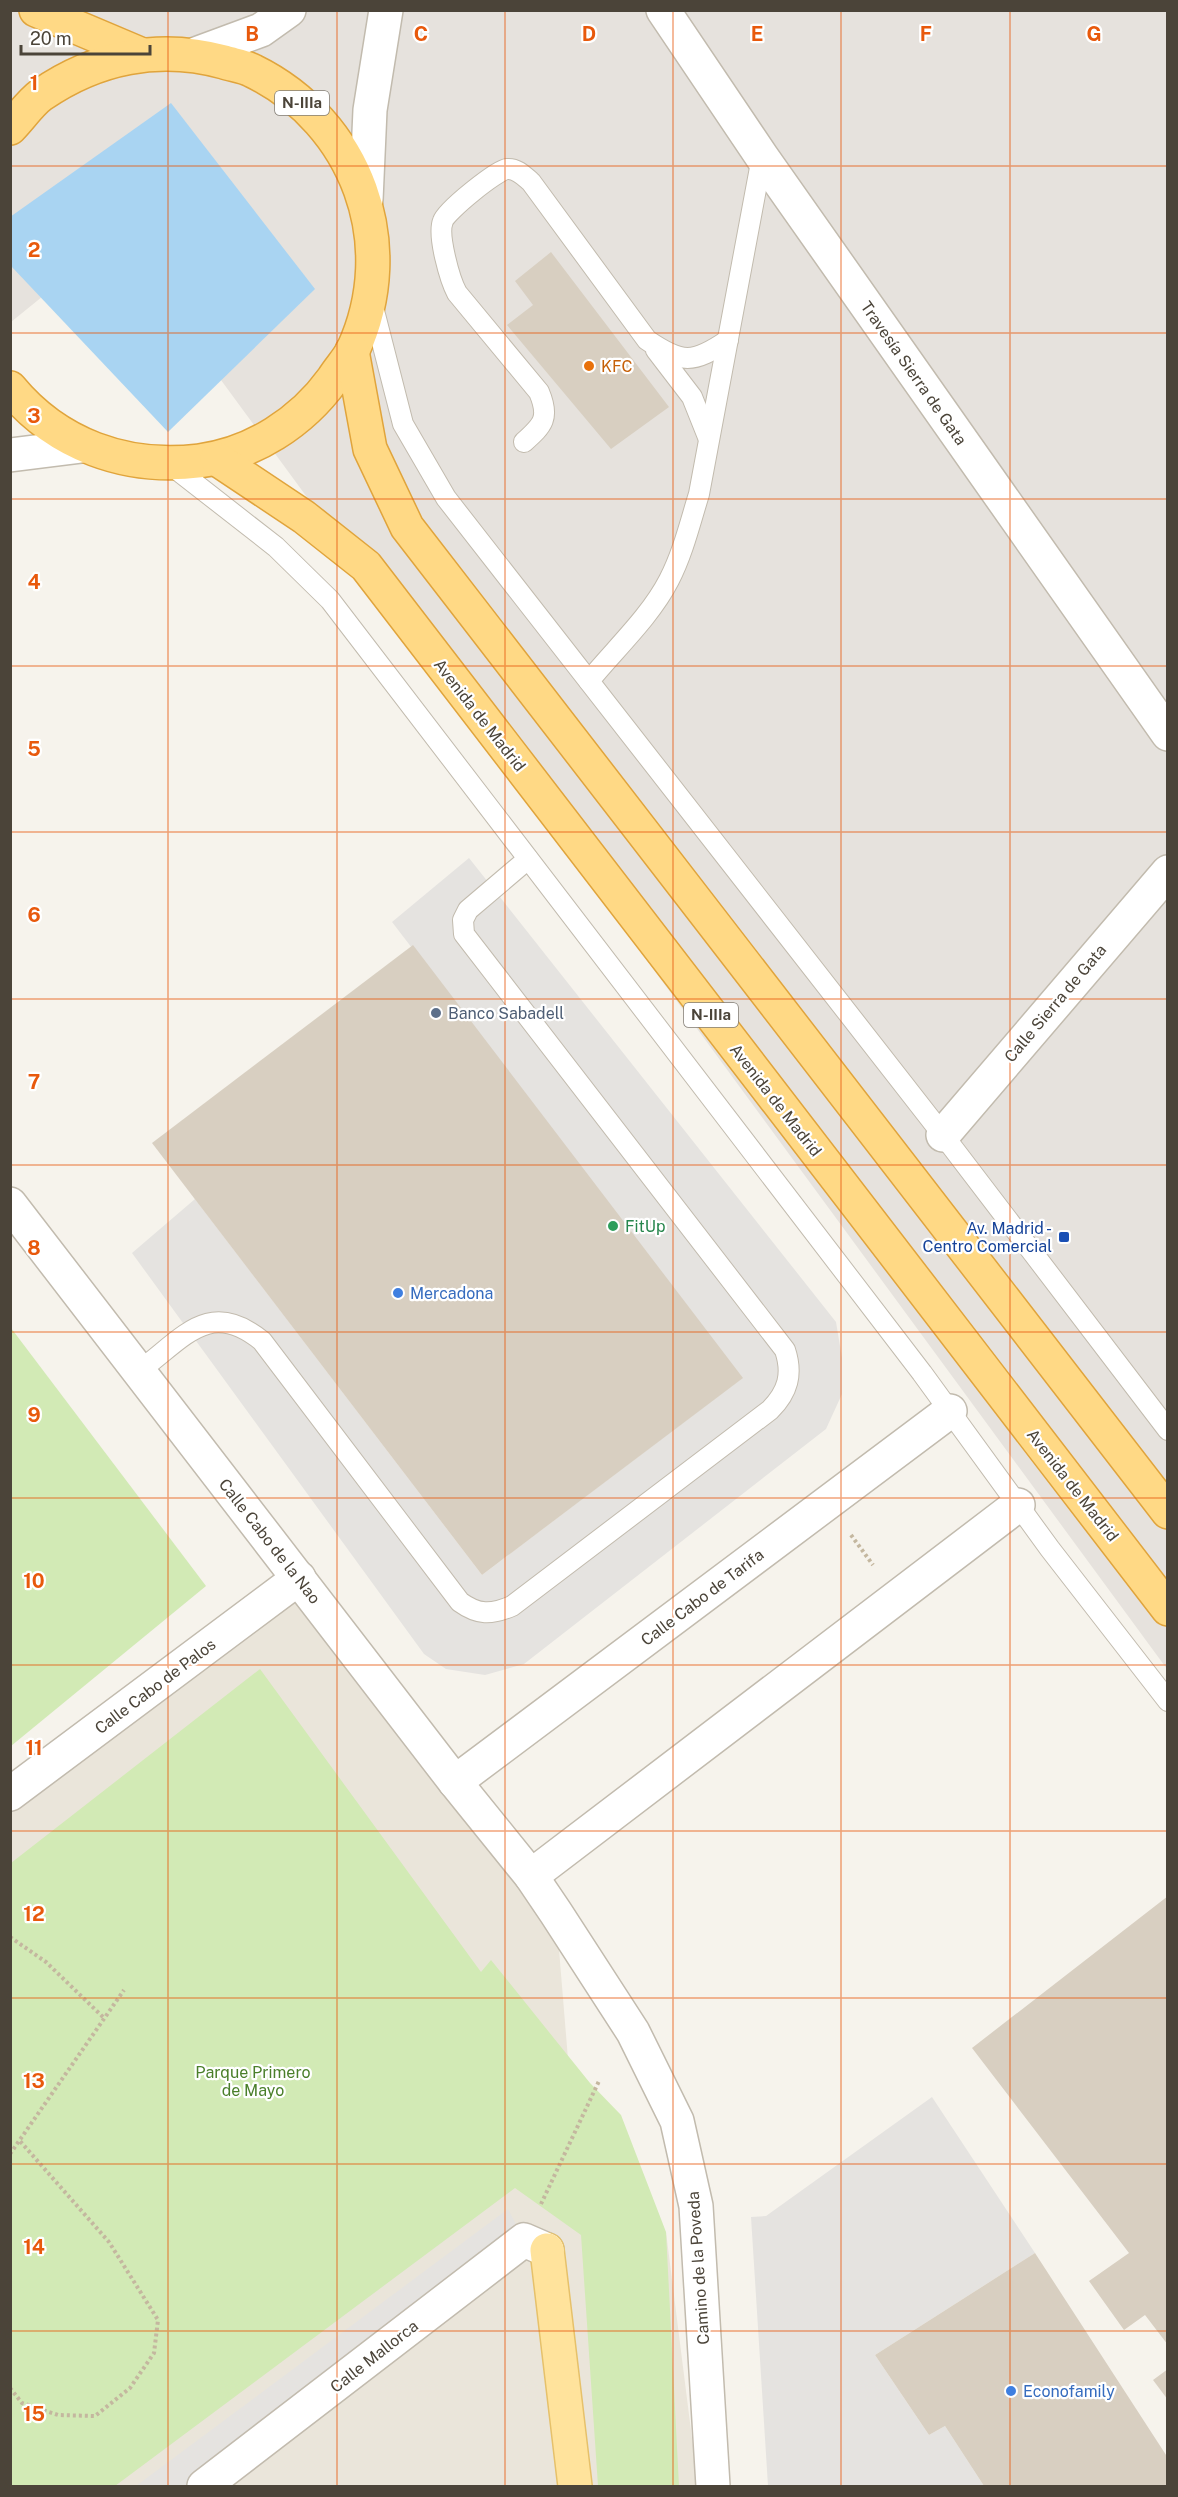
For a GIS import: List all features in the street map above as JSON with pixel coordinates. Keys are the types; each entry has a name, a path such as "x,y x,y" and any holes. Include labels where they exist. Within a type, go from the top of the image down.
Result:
{"highway":[{"name":"N-IIIa","path":"36,10 85,22 140,54"},
{"name":"N-IIIa","path":"10,128 40,96 96,64 140,54 196,54 252,70 302,103 343,149 366,200 374,255 371,298 352,351 317,402 272,437 217,459 171,465 125,460 82,446 29,410 10,388"},
{"path":"352,351 370,449 407,527 1167,1512"},
{"name":"Avenida de Madrid","path":"217,459 304,517 366,566 1167,1609"}],"main road":[{"path":"535,2245 575,2487"}],"street":[{"path":"196,54 261,30 289,10"},
{"path":"366,200 370,110 386,10"},
{"name":"Travesía Sierra de Gata","path":"663,10 762,157 1167,734"},
{"path":"10,455 82,446"},
{"name":"Calle Sierra de Gata","path":"943,1135 1167,872"},
{"name":"Calle Cabo de la Nao","path":"10,1204 455,1782 531,1876"},
{"name":"Calle Cabo de Tarifa","path":"455,1782 950,1411"},
{"path":"531,1876 1018,1505"},
{"name":"Calle Cabo de Palos","path":"10,1794 299,1578"},
{"name":"Camino de la Poveda","path":"531,1876 633,2032 677,2121 696,2206 713,2487"},
{"name":"Calle Mallorca","path":"204,2487 535,2245"}],"lane":[{"path":"589,681 652,606 668,582 685,542 709,440 762,157"},
{"path":"524,442 540,428 545,405 539,392 451,282 441,230 447,214 488,180 507,169 524,175 692,397 709,440"},
{"path":"371,298 403,424 446,498 943,1135 1167,1430"},
{"path":"647,340 667,354 687,360 706,354 728,340"},
{"path":"171,465 276,547 330,600 950,1411 1018,1505 1167,1701"},
{"path":"139,1371 209,1321 233,1323 249,1330 262,1341 460,1602 476,1612 487,1614 512,1606 770,1410 782,1398 789,1373 785,1350 464,934 463,920 468,910 528,859"}],"path":[{"path":"827,1503 897,1597"},
{"path":"10,1937 46,1962 104,2018"},
{"path":"10,2154 124,1990"},
{"path":"535,2245 599,2081"},
{"path":"10,2388 22,2403 58,2415 95,2416 130,2388 154,2353 158,2320 109,2242 20,2141"}],"shaded area":[{"path":"11,11 1167,11 1167,1669 116,237 11,322"},
{"path":"469,858 836,1322 842,1358 842,1394 826,1429 524,1664 485,1675 446,1669 424,1654 132,1253 195,1199 482,1575 742,1378 392,922"},
{"name":"Parque Primero de Mayo","path":"299,1578 556,1913 575,2144 666,2232 698,2486 11,2486 11,1803"},
{"path":"932,2097 1035,2253 875,2355 929,2435 945,2426 984,2486 768,2486 751,2217 766,2216"},
{"path":"508,2209 524,2240 204,2486 136,2486"}],"green space":[{"path":"11,1328 206,1586 10,1746"},
{"name":"Parque Primero de Mayo","path":"260,1669 481,1972 491,1960 590,2083 621,2115 666,2232 679,2486 598,2486 581,2235 515,2188 115,2486 11,2486 11,1863"}],"water":[{"path":"171,103 315,289 168,432 11,266 10,217"}],"building":[{"name":"KFC","path":"551,252 669,407 611,449 507,325 533,305 515,281"},
{"path":"413,945 743,1378 482,1575 152,1143"},
{"path":"1168,1896 1168,2345 1145,2315 1124,2330 1089,2281 1129,2253 972,2048"},
{"name":"Econofamily","path":"1035,2253 1168,2458 1168,2486 984,2486 945,2426 929,2435 875,2355"},
{"path":"1168,2369 1168,2400 1153,2380"}],"place":[{"name":"KFC","path":"589,366"},
{"name":"Banco Sabadell","path":"436,1013"},
{"name":"FitUp","path":"613,1226"},
{"name":"Av. Madrid - Centro Comercial","path":"1064,1237"},
{"name":"Mercadona","path":"398,1293"},
{"name":"Econofamily","path":"1011,2391"}]}
